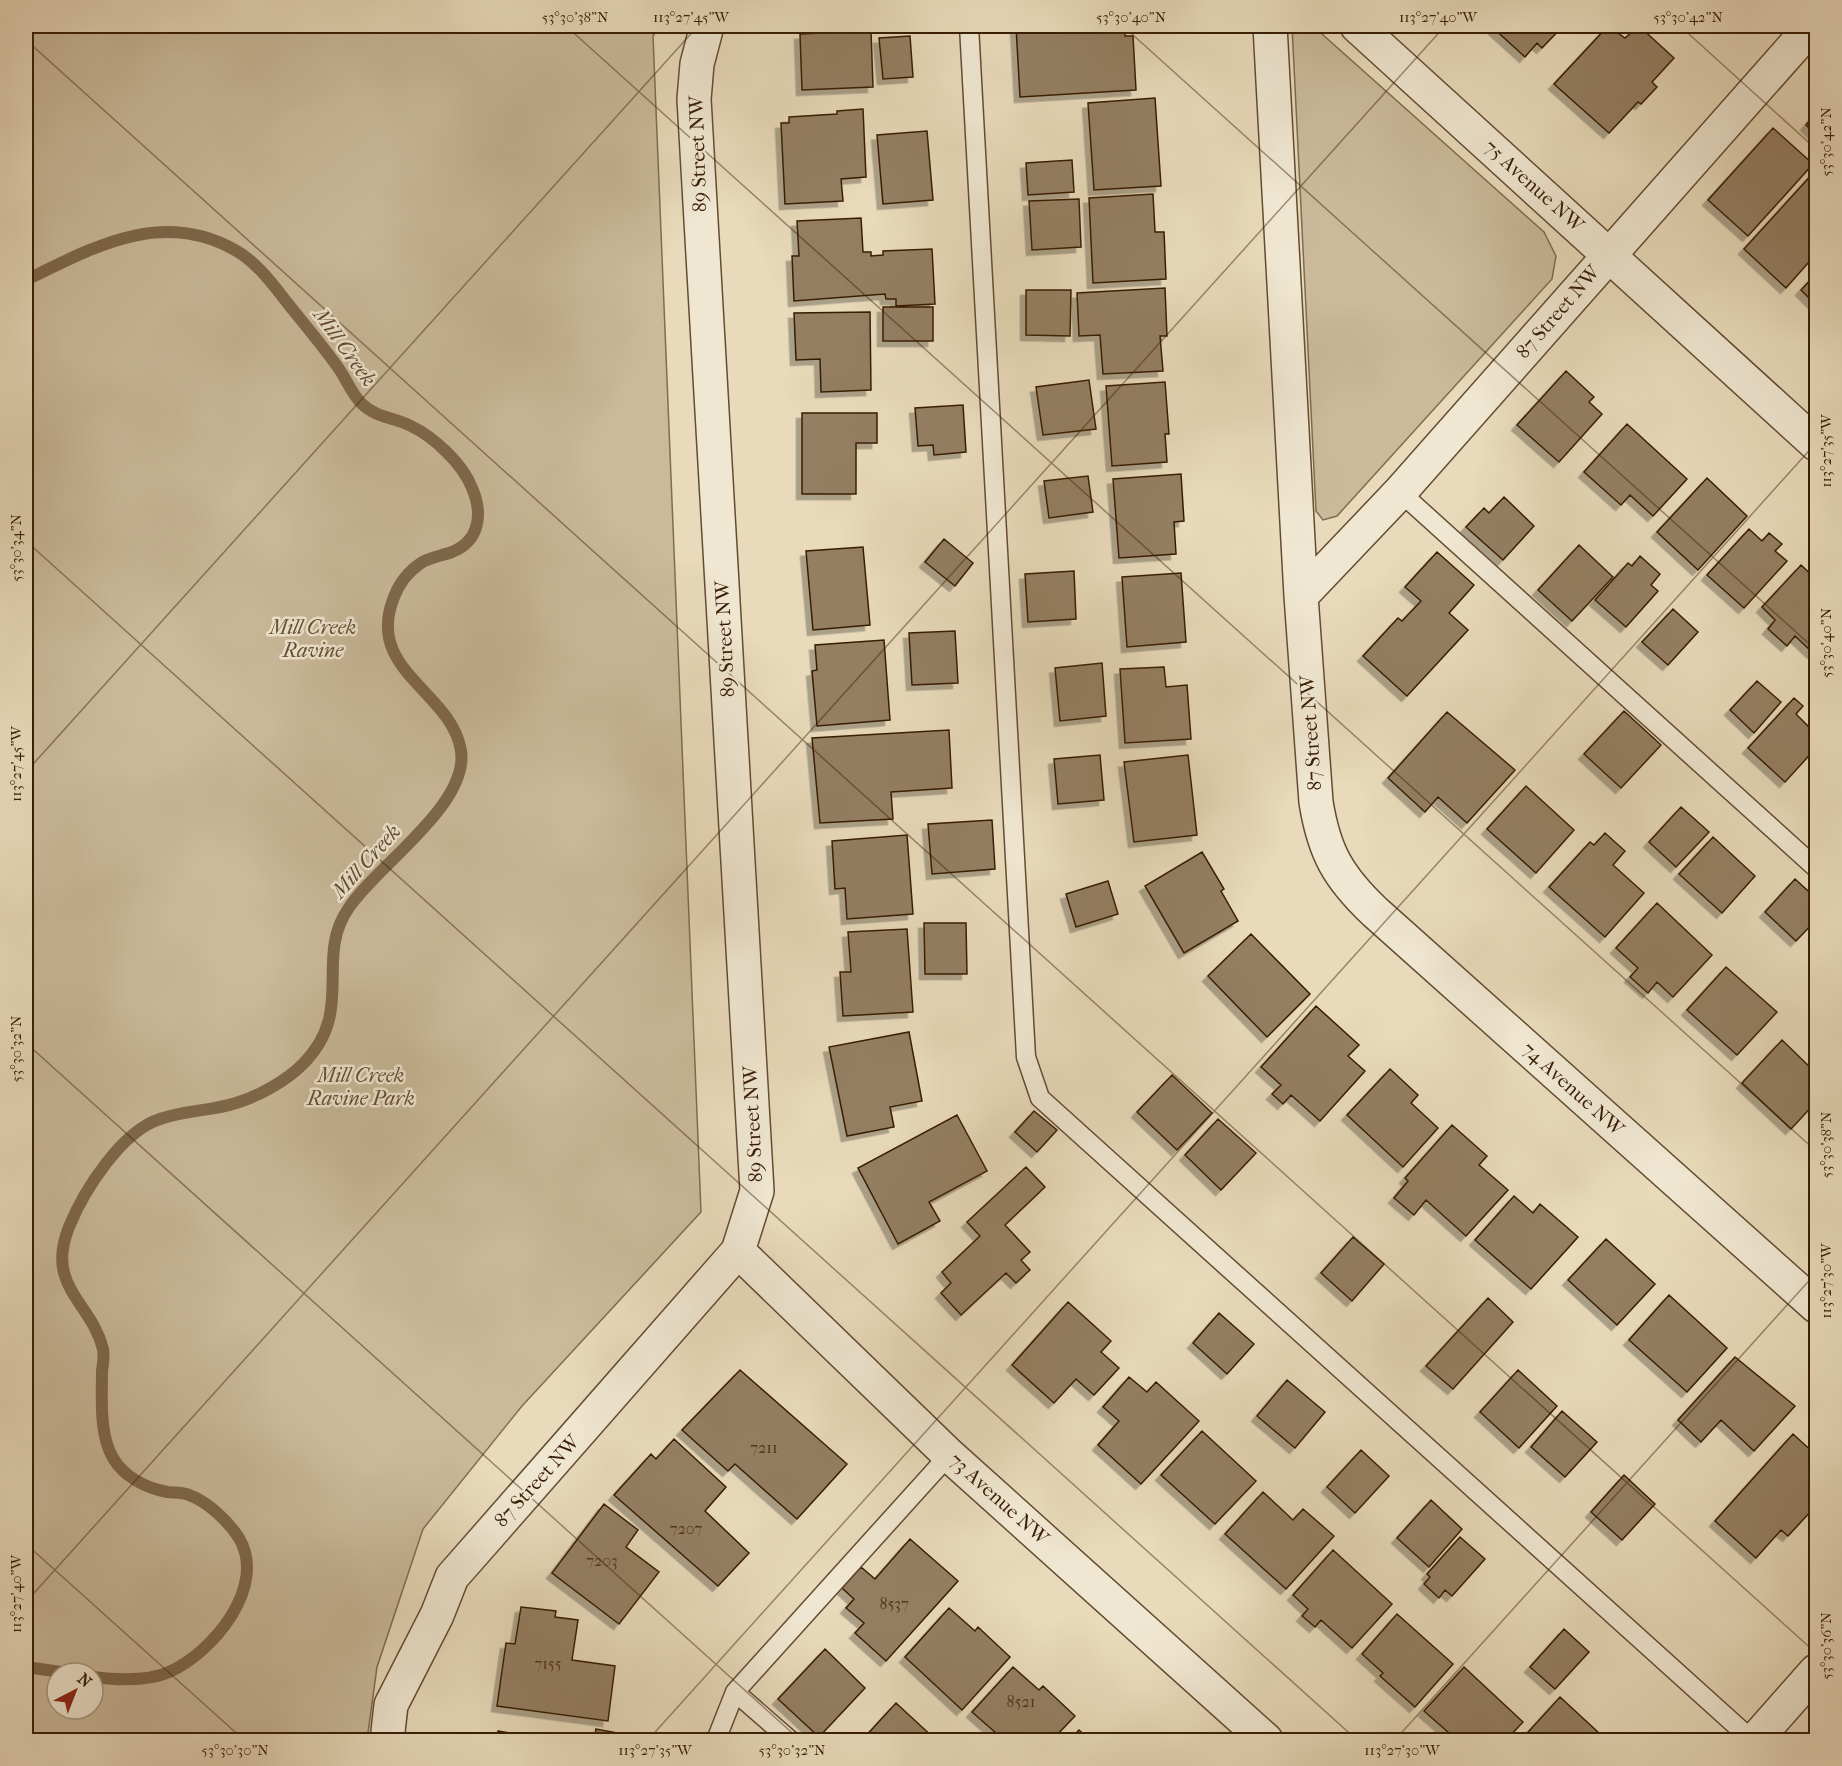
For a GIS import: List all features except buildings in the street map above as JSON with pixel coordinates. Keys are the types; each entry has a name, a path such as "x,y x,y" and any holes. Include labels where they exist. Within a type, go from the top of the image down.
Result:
{"street":[{"name":"89 Street NW","path":"706,26 694,99 757,1191 738,1251"},
{"name":"87 Street NW","path":"1270,26 1301,596 1316,802 1321,834 1335,867"},
{"name":"75 Avenue NW","path":"1357,26 1816,444"},
{"name":"87 Street NW","path":"1301,596 1400,492 1608,254 1812,26"},
{"name":"74 Avenue NW","path":"1335,867 1349,887 1375,912 1816,1306"},
{"name":"73 Avenue NW","path":"738,1251 949,1455 1266,1740"},
{"name":"87 Street NW","path":"387,1740 391,1705 437,1615 452,1577 738,1251"},
{"path":"1754,1740 1816,1671"}],"lane":[{"path":"969,26 1026,1057 1040,1098 1754,1740"},
{"path":"1400,492 1816,867"},
{"path":"716,1740 735,1692 949,1455"},
{"path":"735,1692 790,1740"}],"green space":[{"name":"Mill Creek Ravine Park","path":"26,26 660,26 653,36 701,1212 522,1406 423,1529 377,1667 367,1740 26,1740"},
{"path":"1292,26 1313,26 1544,232 1556,256 1552,279 1337,516 1323,520 1316,511"}],"waterway":[{"name":"Mill Creek","path":"26,280 102,245 128,237 154,233 180,232 207,238 235,250 251,261 271,282 331,358 361,403 373,412 420,431 447,452 468,479 475,497 478,516 474,534 468,541 452,552 424,561 412,570 394,597 388,622 391,644 400,662 443,712 454,730 461,751 460,772 451,792 436,813 361,892 348,909 338,928 334,947 332,1005 328,1024 319,1044 303,1064 263,1092 227,1106 160,1119 132,1136 118,1149 94,1180 69,1227 63,1248 62,1265 72,1292 97,1332 103,1349 103,1427 113,1458 129,1476 151,1488 186,1494 210,1507 235,1532 246,1557 246,1577 241,1597 218,1634 202,1650 186,1663 160,1675 132,1679 105,1678"},
{"name":"Mill Creek","path":"26,1667 45,1670"}],"park label":[{"name":"Mill Creek Ravine","path":"313,638"}]}
